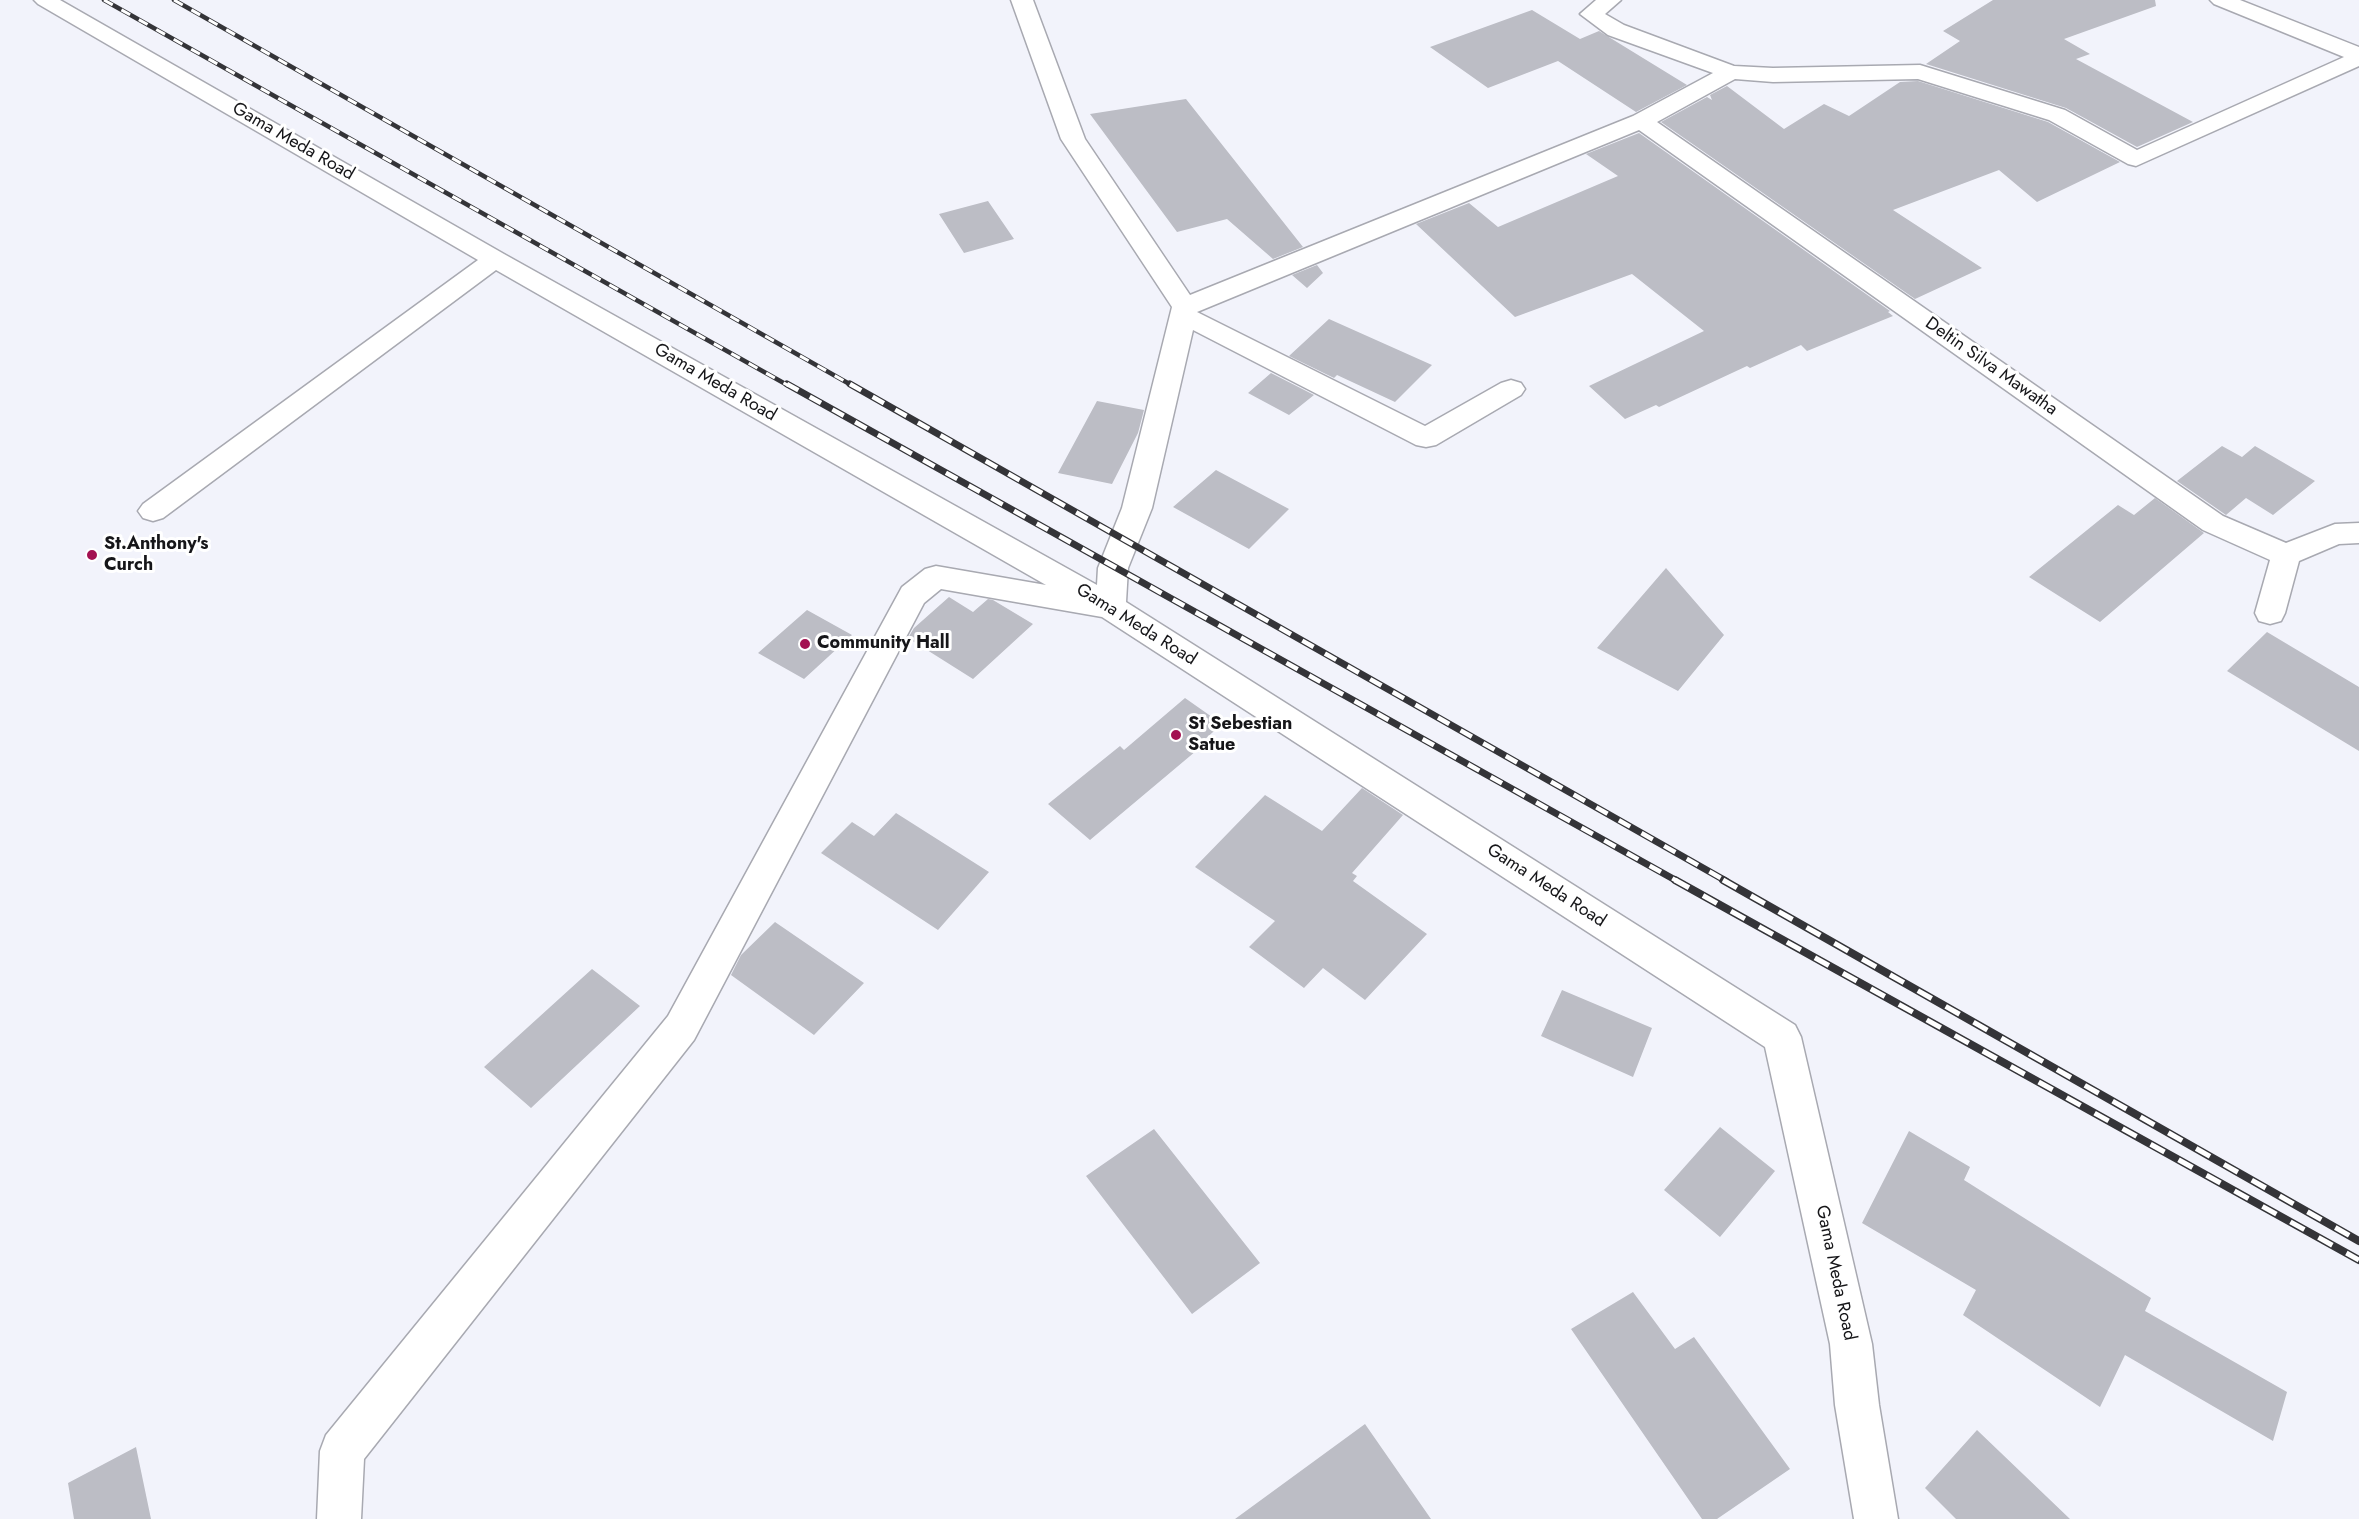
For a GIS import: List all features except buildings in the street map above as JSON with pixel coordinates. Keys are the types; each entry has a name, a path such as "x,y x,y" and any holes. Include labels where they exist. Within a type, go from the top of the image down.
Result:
{"street":[{"name":"Gama Meda Road","path":"45,0 495,259 1110,607 1782,1037 1851,1344 1857,1405 1876,1519"},
{"path":"1022,0 1073,139 1184,311 1426,438 1511,389"},
{"path":"1610,0 1592,14 1616,30 1731,72 1773,75 1920,72 2057,115 2136,159 2359,57"},
{"path":"2221,0 2359,57"},
{"path":"1184,311 1641,121 1731,72"},
{"name":"Deltin Silva Mawatha","path":"1641,121 2213,523 2286,555"},
{"path":"153,511 495,259"},
{"path":"339,1519 342,1451 681,1028 913,595 936,577 1110,607 1113,568 1137,508 1184,311"},
{"path":"2270,614 2286,555 2335,534 2359,533"}],"railway":[{"path":"104,0 789,386"},
{"path":"174,0 853,386"},
{"path":"787,384 1677,881"},
{"path":"850,384 1726,881"},
{"path":"1675,880 2359,1260"},
{"path":"1723,880 2359,1241"}],"place":[{"name":"St.Anthony's Curch","path":"92,555"},
{"name":"Community Hall","path":"805,644"},
{"name":"St Sebestian Satue","path":"1176,735"}]}
